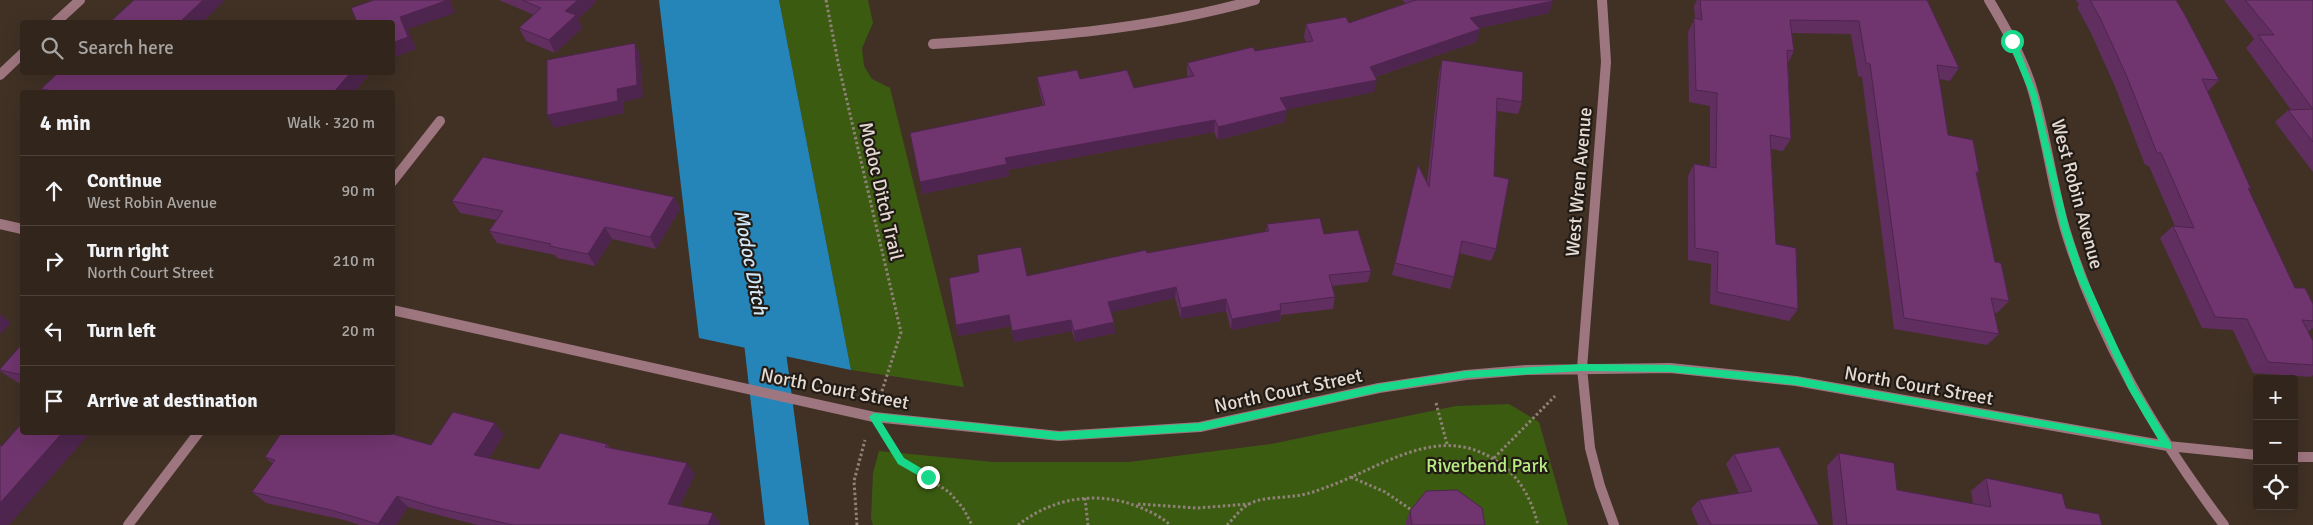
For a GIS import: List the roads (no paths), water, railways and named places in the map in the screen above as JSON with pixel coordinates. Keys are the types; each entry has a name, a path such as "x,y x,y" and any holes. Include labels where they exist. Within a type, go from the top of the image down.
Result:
{"street":[{"path":"58,20 80,0"},
{"path":"934,44 1062,36 1130,28 1196,16 1255,0"},
{"name":"West Wren Avenue","path":"1602,0 1606,62 1582,368 1584,416 1589,445 1596,473 1614,525"},
{"name":"West Robin Avenue","path":"1989,0 2012,41 2034,94 2065,228 2080,273 2132,387 2168,446 2224,525"},
{"path":"0,75 20,56"},
{"path":"395,178 440,121"},
{"path":"0,224 20,229"},
{"name":"North Court Street","path":"395,311 874,417 1059,436 1200,427 1379,388 1474,374 1582,368 1670,368 1796,381 2168,446 2253,455"},
{"path":"128,525 197,435"},
{"path":"2298,457 2313,457"}],"water":[{"path":"659,0 779,0 851,370 699,338"}],"waterway":[{"name":"Modoc Ditch","path":"759,300 787,525"}],"park label":[{"name":"Riverbend Park","path":"1487,465"}]}
